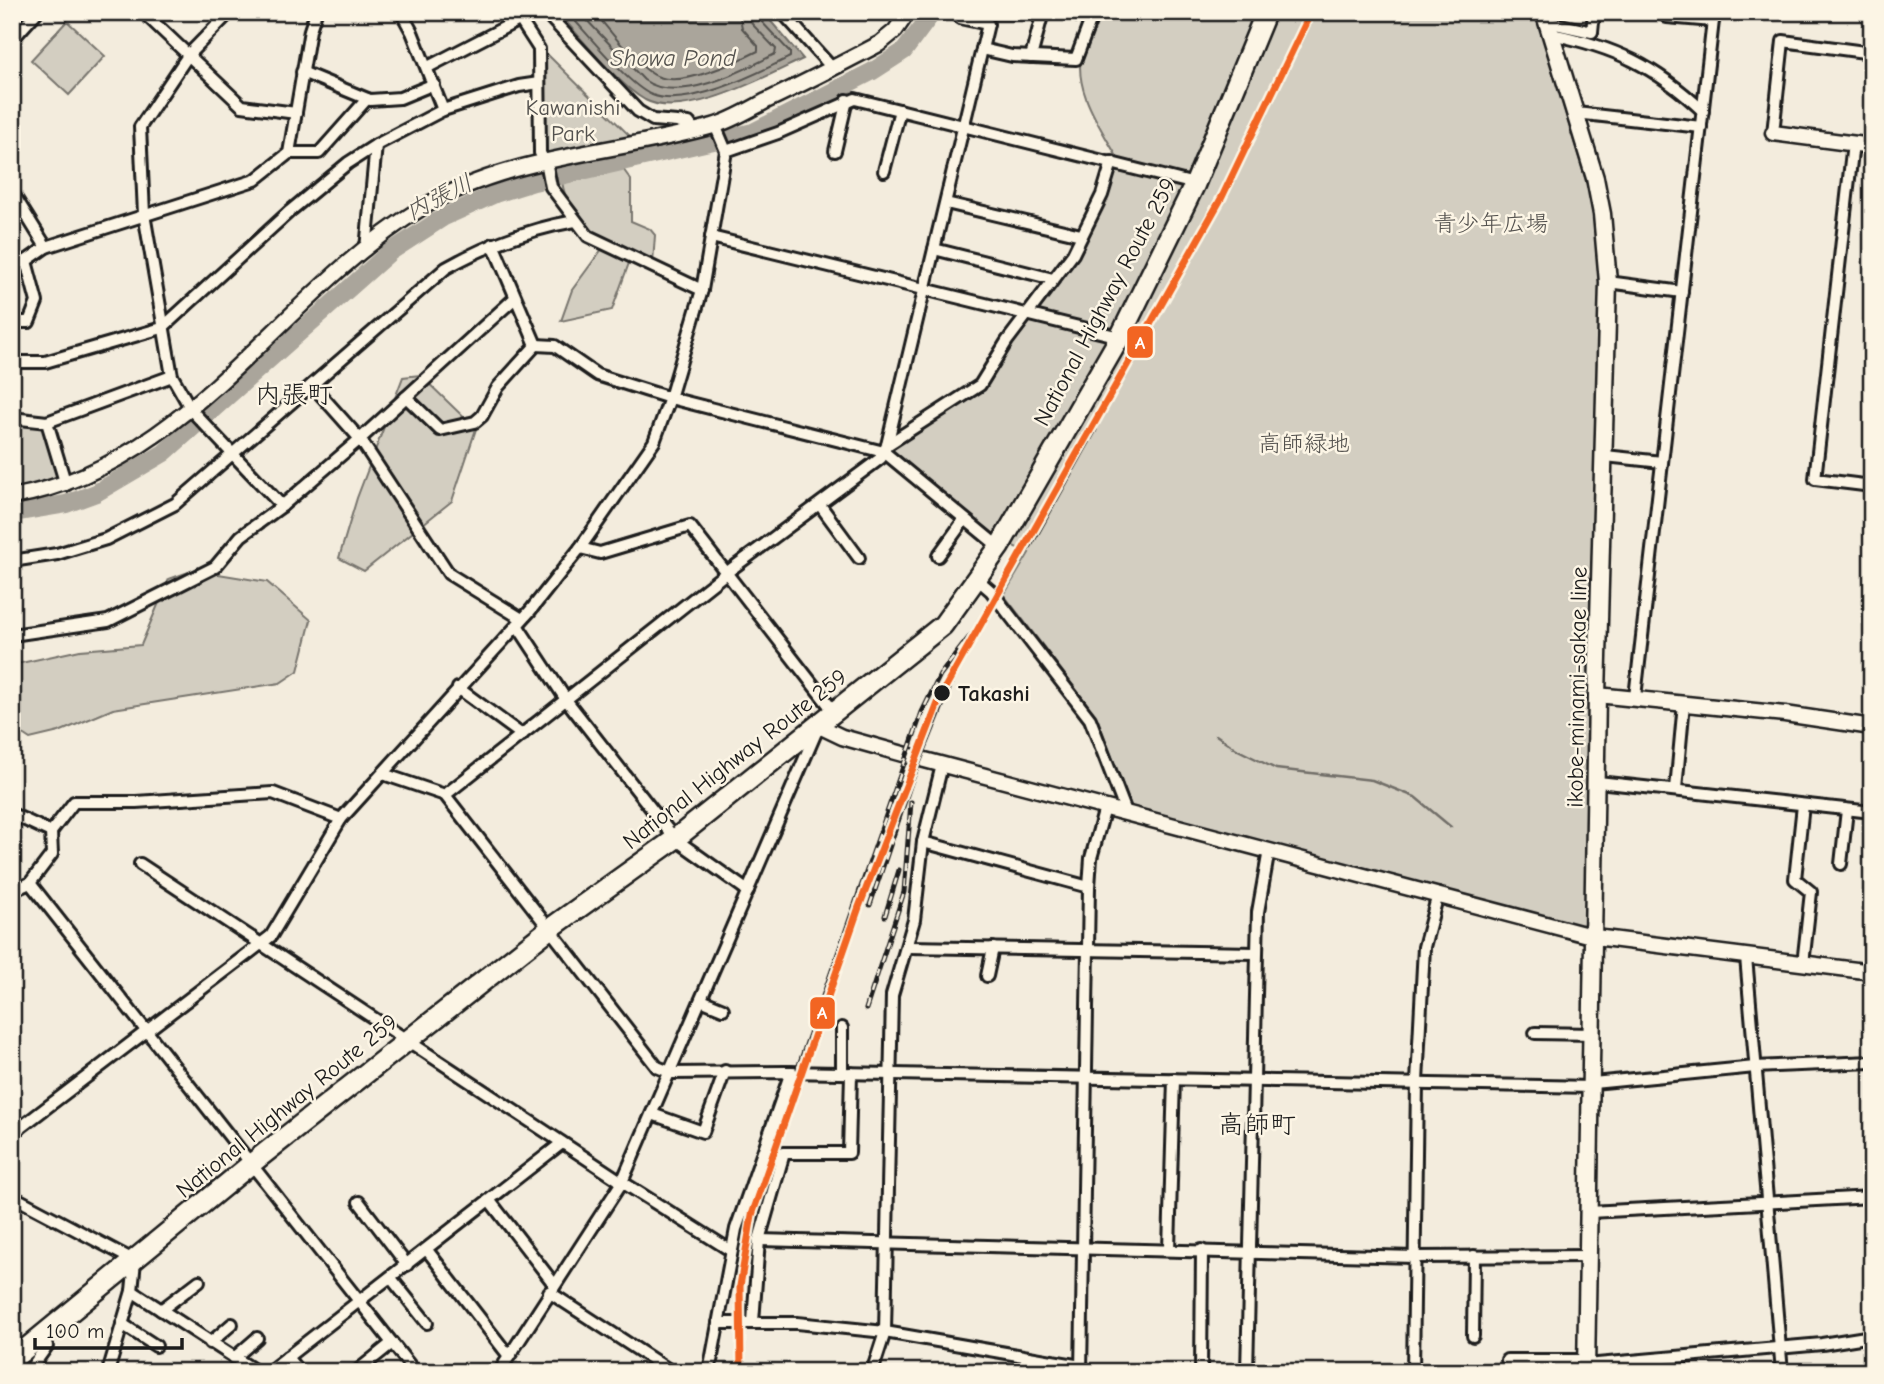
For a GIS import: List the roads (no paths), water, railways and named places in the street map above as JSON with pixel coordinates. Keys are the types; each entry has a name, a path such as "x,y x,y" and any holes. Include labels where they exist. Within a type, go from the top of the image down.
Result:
{"highway":[{"name":"National Highway Route 259","path":"15,1355 44,1335 251,1164 548,930 676,839 943,625 999,547 1120,337 1195,184 1266,12"}],"main road":[{"name":"ikobe-minami-sakae line","path":"1548,23 1576,113 1602,214 1608,282 1597,695 1594,1034 1586,1366"}],"street":[{"path":"12,40 37,12"},
{"path":"143,12 242,106 296,113"},
{"path":"230,12 189,54 140,127 144,214 172,376 191,410 282,506"},
{"path":"289,153 310,30 316,12"},
{"path":"401,12 428,67 443,110"},
{"path":"545,12 638,111 653,120 689,124 694,130"},
{"path":"782,12 833,69"},
{"path":"12,497 66,485 130,454 191,410 366,249 421,209 451,193 545,163 694,130 718,129 887,38 908,12"},
{"path":"1031,57 1043,12"},
{"path":"982,49 1031,57 1076,59 1091,19 1063,12"},
{"path":"1548,23 1592,32 1594,12"},
{"path":"428,67 517,16 539,49 545,163 551,187 575,221 598,242 702,290"},
{"path":"1635,697 1713,17 1667,16"},
{"path":"445,795 726,573 881,458 886,448 988,24 960,18"},
{"path":"1548,23 1645,65 1664,77 1703,111"},
{"path":"1872,52 1783,41 1773,133 1872,145"},
{"path":"302,72 367,99 400,98 434,84"},
{"path":"12,362 45,362 162,328 290,211 376,145 443,110 519,86 539,83"},
{"path":"12,271 46,247 255,180 289,153 319,153 367,99"},
{"path":"726,150 778,134 847,100 855,99 1195,184"},
{"path":"835,150 847,100"},
{"path":"884,171 900,110"},
{"path":"1576,113 1701,127"},
{"path":"12,1134 271,936 341,819 520,622 580,548 654,442 670,398 702,290 726,150 718,129"},
{"path":"1853,143 1815,479 1872,486"},
{"path":"366,249 376,145"},
{"path":"886,448 980,385 1026,314 1073,254 1102,195 1112,162"},
{"path":"12,192 46,247"},
{"path":"946,203 1081,234"},
{"path":"12,561 57,554 106,539 175,503 234,455 446,268 493,244 545,226 575,221"},
{"path":"711,237 1120,337"},
{"path":"493,244 536,345"},
{"path":"934,249 1054,279"},
{"path":"12,322 29,322 37,302 26,261"},
{"path":"1608,282 1682,292"},
{"path":"12,635 108,621 215,567 241,536 282,506 360,439 515,298"},
{"path":"536,345 555,346 597,375 670,398 886,448 964,520 999,547"},
{"path":"406,397 440,430 475,422 482,416 498,387 536,345"},
{"path":"12,418 47,422 172,376"},
{"path":"312,385 360,439 449,574 520,622 567,701 676,839 748,891"},
{"path":"47,422 66,485"},
{"path":"1605,456 1662,462"},
{"path":"820,505 859,558"},
{"path":"938,556 964,520"},
{"path":"580,548 600,553 690,526 835,713"},
{"path":"977,579 991,590 1090,719 1126,812"},
{"path":"458,688 522,735"},
{"path":"1597,695 1635,697 1872,727"},
{"path":"1676,789 1684,703"},
{"path":"499,1372 622,1182 819,726 842,737 942,765 1595,937 1872,972"},
{"path":"872,1372 885,1332 892,995 914,920 923,842 942,765"},
{"path":"383,774 445,795 657,1067 670,1072 1593,1085 1755,1067 1872,1062"},
{"path":"1598,782 1872,813"},
{"path":"12,891 30,883 52,854 51,832 74,802 136,802 273,793 341,819"},
{"path":"1803,805 1795,880 1811,892 1803,964"},
{"path":"722,1323 747,1322 885,1332 1081,1369 1089,887 1091,858 1105,808"},
{"path":"1841,864 1847,810"},
{"path":"12,814 51,832"},
{"path":"923,842 1089,887"},
{"path":"1247,1372 1256,953 1261,888 1269,850"},
{"path":"140,864 562,1143 730,1250"},
{"path":"30,883 415,1372"},
{"path":"1413,1372 1417,1082 1424,947 1438,894"},
{"path":"908,947 1256,953"},
{"path":"987,976 993,948"},
{"path":"1746,957 1782,1372"},
{"path":"701,1000 723,1009"},
{"path":"747,1322 759,1240 784,1153 849,1153 847,1073 842,1028"},
{"path":"1535,1033 1594,1034"},
{"path":"652,1114 703,1132 725,1071"},
{"path":"709,1372 722,1323 730,1250 792,1072"},
{"path":"1169,1249 1174,1079"},
{"path":"268,1372 562,1143"},
{"path":"12,1196 135,1261 132,1291 108,1372"},
{"path":"1589,1212 1872,1197"},
{"path":"490,1201 552,1288 672,1372"},
{"path":"359,1202 407,1265"},
{"path":"759,1240 1249,1250 1415,1257 1588,1256"},
{"path":"426,1250 509,1356"},
{"path":"1201,1372 1202,1250"},
{"path":"1473,1336 1474,1256"},
{"path":"391,1278 427,1323"},
{"path":"161,1311 198,1282"},
{"path":"132,1291 257,1372"},
{"path":"122,1324 156,1346"},
{"path":"210,1343 232,1324"},
{"path":"32,1371 47,1346 44,1335"},
{"path":"1507,1360 1527,1366 1586,1366 1780,1348 1872,1336"},
{"path":"234,1357 257,1338"},
{"path":"356,1372 392,1343"},
{"path":"287,1357 299,1372"}],"water":[{"name":"Showa Pond","path":"557,12 763,12 803,59 725,94 681,105 662,105 645,100 634,93"}],"waterway":[{"name":"内張川","path":"12,513 66,504 96,493 164,453 390,252 444,217 495,194 534,182 753,132 873,71 904,51 933,12"},
{"path":"1216,735 1238,750 1276,769 1372,780 1415,797 1451,827"}],"railway":[{"path":"1011,570 1030,546 1095,430"},
{"path":"798,1068 922,712 940,675 983,619"},
{"path":"870,905 911,783 964,652"},
{"path":"866,1009 904,892 911,802"},
{"path":"885,916 899,870"}],"place":[{"name":"Takashi","path":"942,693"}],"district":[{"name":"内張町","path":"294,395"},
{"name":"高師町","path":"1257,1125"}],"park label":[{"name":"Kawanishi Park","path":"573,120"},
{"name":"青少年広場","path":"1491,223"},
{"name":"高師緑地","path":"1304,443"}]}
